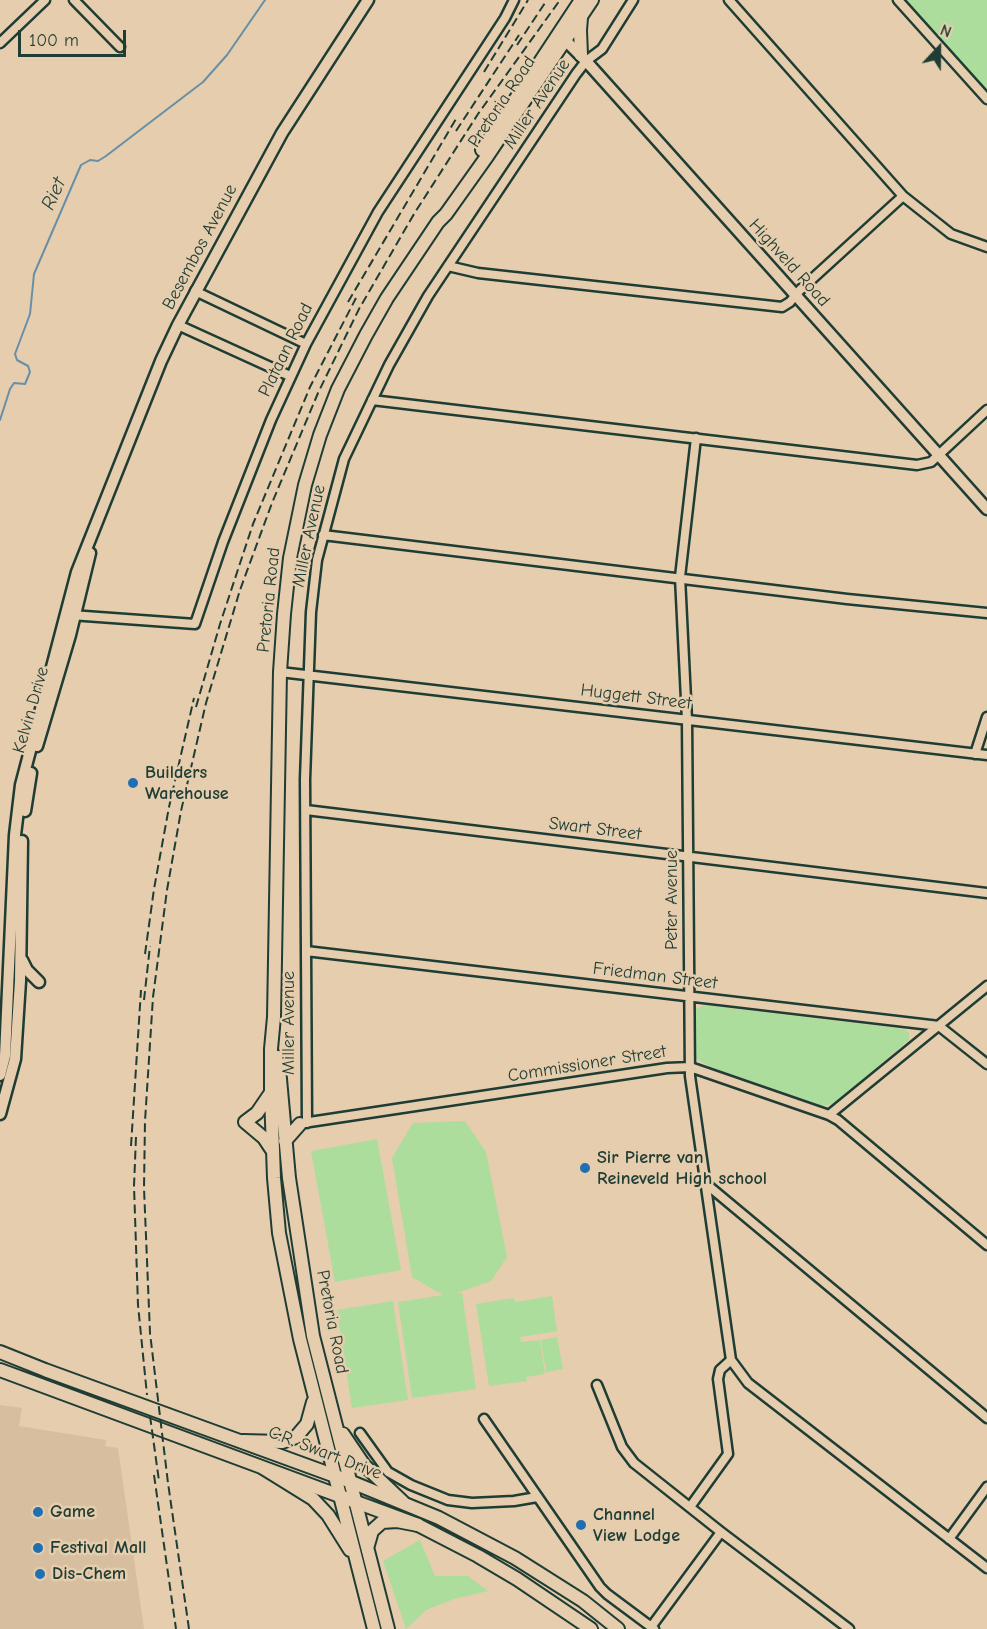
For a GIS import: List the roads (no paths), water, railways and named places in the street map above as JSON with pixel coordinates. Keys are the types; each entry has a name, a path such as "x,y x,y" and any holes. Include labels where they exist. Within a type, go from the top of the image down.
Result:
{"main road":[{"name":"Pretoria Road","path":"374,1629 300,1339 279,1233 272,1151 278,1127 274,1017 280,672 286,594 304,486 326,416 366,335 387,298 438,222 488,155 554,58 581,0"},
{"name":"Pretoria Road","path":"438,222 442,210 563,37 581,17 592,0"},
{"path":"554,58 568,53 582,57 581,17"},
{"name":"Pretoria Road","path":"274,1017 270,1094 278,1127 285,1141 313,1336 388,1629"},
{"path":"270,1094 257,1113 245,1122 264,1138 272,1151"},
{"path":"285,1141 304,1123"},
{"name":"C.R. Swart Drive","path":"0,1352 403,1502 515,1558 583,1601 618,1629"},
{"name":"C.R. Swart Drive","path":"0,1370 418,1525 527,1585 591,1629"},
{"path":"243,1441 282,1442 296,1437 310,1417 314,1394"},
{"path":"337,1426 364,1465 403,1502"},
{"path":"263,1468 313,1499 328,1515 358,1564"},
{"path":"368,1550 372,1531 382,1522 388,1520 418,1525"}],"street":[{"path":"0,43 45,0"},
{"path":"74,0 120,47"},
{"name":"Besembos Avenue","path":"95,530 161,361 195,291 282,133 368,0"},
{"name":"Plataan Road","path":"70,615 195,624 223,542 270,420 306,344 378,212 505,18 514,0"},
{"name":"Miller Avenue","path":"304,1123 308,674 314,579 323,535 347,450 408,329 448,266 576,74 582,57 602,48 633,0"},
{"path":"729,0 903,196 951,234 987,247"},
{"path":"898,0 987,99"},
{"name":"Highveld Road","path":"563,37 987,509"},
{"path":"448,266 478,273 777,308 786,306 903,196"},
{"path":"195,291 306,344"},
{"path":"178,325 290,376"},
{"path":"372,400 917,465 927,464 939,456 987,410"},
{"name":"Peter Avenue","path":"696,438 680,577 687,720 690,1067 731,1360"},
{"name":"Kelvin Drive","path":"0,1114 15,1059 21,957 22,837 28,785 70,615 77,572 95,530"},
{"path":"323,535 847,599 987,613"},
{"name":"Kelvin Drive","path":"0,1075 5,1056 15,834 21,785 70,615"},
{"name":"Huggett Street","path":"280,672 987,755"},
{"path":"975,753 984,738 987,717"},
{"name":"Swart Street","path":"306,810 987,893"},
{"name":"Friedman Street","path":"306,951 939,1026"},
{"path":"21,957 27,970 39,982"},
{"path":"829,1115 987,986"},
{"path":"939,1026 987,1064"},
{"name":"Commissioner Street","path":"278,1127 667,1068 690,1067 829,1115 843,1123 987,1245"},
{"path":"705,1183 987,1418"},
{"path":"690,1507 728,1454 718,1379 720,1370 731,1360 748,1383 987,1568"},
{"path":"597,1385 627,1456 721,1533 849,1629"},
{"path":"484,1419 600,1587 653,1628 721,1533"},
{"path":"360,1433 392,1476 448,1500 472,1503 514,1501 537,1497"},
{"path":"949,1539 987,1487"}],"waterway":[{"name":"Riet","path":"0,420 10,389 14,383 25,384 30,372 28,366 17,360 15,354 30,314 34,274 81,165 90,160 98,161 106,156 203,82 227,55 265,0"}],"railway":[{"path":"484,72 528,0"},
{"path":"517,45 547,0"},
{"path":"189,1629 150,1333 144,1188 145,1121 153,997 167,890 181,811 206,703 240,590 272,503 318,393 359,309 414,214 478,114 560,0"},
{"path":"456,131 519,35"},
{"path":"348,302 456,119"},
{"path":"196,707 253,524 310,387 356,298"},
{"path":"145,954 169,807 194,698"},
{"path":"144,1000 150,946"},
{"path":"131,1146 141,990"},
{"path":"136,1137 134,1186 138,1305 147,1395"},
{"path":"150,1416 159,1481"},
{"path":"154,1475 176,1629"}],"place":[{"name":"Builders Warehouse","path":"133,783"},
{"name":"Sir Pierre van Reineveld High school","path":"585,1168"},
{"name":"Game","path":"38,1512"},
{"name":"Channel View Lodge","path":"581,1525"},
{"name":"Festival Mall","path":"38,1548"},
{"name":"Dis-Chem","path":"40,1574"}]}
